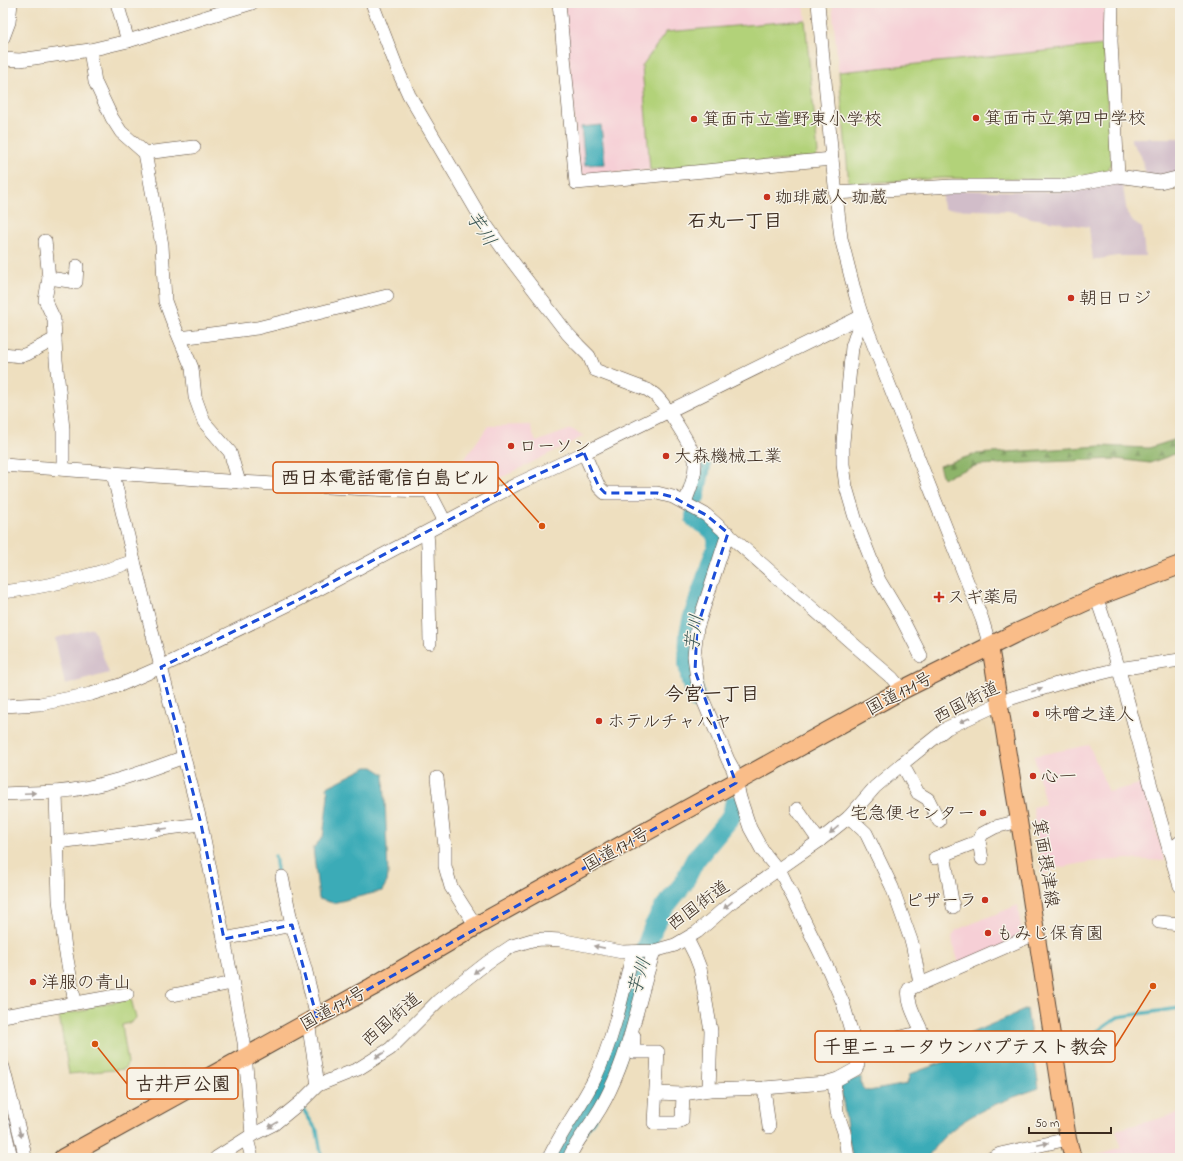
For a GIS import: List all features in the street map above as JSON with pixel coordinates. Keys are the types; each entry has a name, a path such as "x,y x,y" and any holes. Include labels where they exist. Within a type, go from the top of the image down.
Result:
{"highway":[{"name":"国道171号","path":"63,1158 246,1058 476,926 902,690 990,646 1096,597 1180,565"}],"main road":[{"name":"箕面摂津線","path":"990,646 1037,933 1068,1139 1073,1158"}],"street":[{"path":"3,38 9,22 11,3"},
{"path":"117,3 128,41"},
{"path":"3,59 20,60 90,50 128,41 252,3"},
{"path":"372,3 409,95 481,218 598,372 651,392 659,399 693,451 695,459 694,474 685,502"},
{"path":"559,3 576,183 832,159"},
{"path":"818,3 835,193 841,238 856,297 862,316 980,612 990,646"},
{"path":"1112,3 1111,41 1118,176"},
{"path":"90,50 95,82 112,118 121,132 144,153 162,245 165,301 192,368 195,397 204,422 230,452 239,482"},
{"path":"144,153 194,147"},
{"path":"835,193 952,186 1066,186 1118,176 1160,182 1180,177"},
{"path":"44,241 50,278 45,300 54,319 63,429 63,469"},
{"path":"50,278 76,282 77,266"},
{"path":"180,338 257,328 387,296"},
{"path":"3,706 40,704 91,694 120,685 161,667 298,600 517,484 584,454 862,316"},
{"path":"862,316 852,348 843,442 843,464 846,487 856,521 879,580 900,614 921,656"},
{"path":"3,354 21,356 55,339"},
{"path":"584,454 599,487 605,493 657,493 673,496 706,515 892,678 902,690"},
{"path":"3,465 239,482 429,491 445,522"},
{"path":"113,474 201,824 246,1058 249,1138 252,1158"},
{"path":"427,533 430,643"},
{"path":"656,1093 683,1094 709,1090 764,1088 834,1081 856,1069 858,1064 856,1048 843,1003 782,875 762,850 750,828 733,769 701,695 697,680 694,656 697,628 728,533"},
{"path":"3,592 94,575 134,561"},
{"path":"1096,597 1180,886"},
{"name":"西国街道","path":"216,1158 274,1124 302,1101 318,1085 358,1069 390,1049 438,1001 488,962 512,946 532,940 549,939 622,952 652,951 675,945 687,939 733,901 819,841 849,817 875,788 902,764 947,728 1012,698 1058,684 1118,669 1180,660"},
{"path":"3,794 56,792 95,785 140,774 184,757"},
{"path":"902,764 918,793 928,799 938,821"},
{"path":"437,778 445,847 445,866 451,886 476,926"},
{"path":"56,792 59,900 65,948 75,1003"},
{"path":"797,809 819,841"},
{"path":"849,817 866,833 892,887 912,943 920,983"},
{"path":"982,859 979,840 982,834 995,827 1019,821"},
{"path":"58,842 201,824"},
{"path":"953,907 944,882 939,856 979,840"},
{"path":"1169,851 1180,842"},
{"path":"282,877 292,925 305,968 312,1020 318,1085"},
{"path":"1159,922 1180,924"},
{"path":"224,939 292,925"},
{"path":"856,1048 922,1032 912,1007 908,993 909,989 1037,933"},
{"path":"687,939 696,955 700,968 711,1031 709,1090"},
{"path":"569,1158 576,1143 594,1119 621,1064 633,1026 652,951"},
{"path":"549,1158 556,1143 586,1094 600,1067 635,952"},
{"path":"173,995 232,983"},
{"path":"3,1016 127,994"},
{"path":"633,1026 633,1052 658,1052 654,1123 676,1123 682,1120 683,1094"},
{"path":"3,1067 24,1146 25,1158"},
{"path":"834,1081 837,1112 844,1132 848,1158"},
{"path":"764,1088 769,1127"},
{"path":"3,1123 10,1153 13,1158"},
{"path":"992,1158 1000,1154 1068,1139"}],"highlighted area":[{"path":"584,453 599,487 605,493 657,493 673,497 706,515 728,533 697,628 695,671 736,783 317,1018 292,925 224,939 201,824 161,667 298,600 517,484"}],"shaded area":[{"name":"箕面市立萱野東小学校","path":"564,3 804,3 818,153 815,158 579,175"},
{"name":"箕面市立第四中学校","path":"832,3 1105,3 1104,41 1111,163 1106,171 942,178 849,184"},
{"path":"1131,138 1180,138 1180,173 1166,178 1146,175 1141,156 1131,141"},
{"path":"1122,181 1127,213 1133,222 1142,228 1145,256 1117,256 1093,260 1089,227 1031,218 1009,211 945,209 942,202 943,190 1060,192 1084,190"},
{"path":"530,425 536,442 571,429 584,436 481,488 445,487 488,426"},
{"path":"93,628 109,673 65,685 55,638"},
{"path":"1089,745 1109,792 1144,783 1165,861 1128,859 1089,862 1057,868 1043,875 1033,807 1045,804 1034,756"},
{"name":"もみじ保育園","path":"1018,905 1022,937 959,964 952,937 956,930"},
{"path":"1180,1113 1180,1158 1087,1158 1122,1148 1116,1130"}],"green space":[{"path":"805,20 818,153 815,158 650,170 642,66 666,32"},
{"name":"箕面市立第四中学校","path":"1104,45 1111,163 1106,171 1062,180 942,178 849,184 839,72"},
{"path":"1180,438 1180,452 1150,463 1116,459 978,465 943,478 939,466 976,454 1101,446 1149,448"},
{"path":"131,999 136,1018 132,1022 122,1025 128,1063 124,1069 69,1074 59,1015 87,1010 90,1006"}],"water":[{"path":"601,125 605,164 585,165 581,127"},
{"path":"367,767 373,767 384,774 387,882 382,891 333,903 319,899 313,848 323,837 328,796 327,787"},
{"path":"1027,1009 1039,1088 991,1106 962,1122 937,1144 927,1158 852,1158 840,1083 861,1077 861,1084 863,1088 869,1091 907,1084 910,1074 952,1059 969,1034"}],"waterway":[{"name":"芋川","path":"695,497 701,466"},
{"name":"芋川","path":"695,515 695,518 708,526 714,532 717,541 717,546 692,620 689,634 688,664 696,699"},
{"name":"芋川","path":"561,1158 571,1137 587,1116 612,1066 627,1022 646,947 653,928 663,909 683,884 695,860 730,818 734,805"},
{"path":"275,856 278,876"},
{"path":"1072,1049 1118,1017 1180,1008"},
{"path":"303,1109 317,1131 322,1158"}],"place":[{"name":"箕面市立第四中学校","path":"976,118"},
{"name":"箕面市立萱野東小学校","path":"694,119"},
{"name":"珈琲蔵人 珈蔵","path":"767,197"},
{"name":"朝日ロジ","path":"1071,298"},
{"name":"ローソン","path":"511,446"},
{"name":"大森機械工業","path":"666,456"},
{"name":"西日本電話電信白島ビル","path":"542,526"},
{"name":"スギ薬局","path":"939,597"},
{"name":"味噌之達人","path":"1036,714"},
{"name":"ホテルチャハヤ","path":"599,721"},
{"name":"心一","path":"1033,776"},
{"name":"宅急便センター","path":"983,813"},
{"name":"ピザーラ","path":"985,900"},
{"name":"もみじ保育園","path":"988,933"},
{"name":"洋服の青山","path":"33,982"},
{"name":"千里ニュータウンバプテスト教会","path":"1153,986"},
{"name":"古井戸公園","path":"95,1044"}],"district":[{"name":"石丸一丁目","path":"735,220"},
{"name":"今宮一丁目","path":"712,693"}]}
